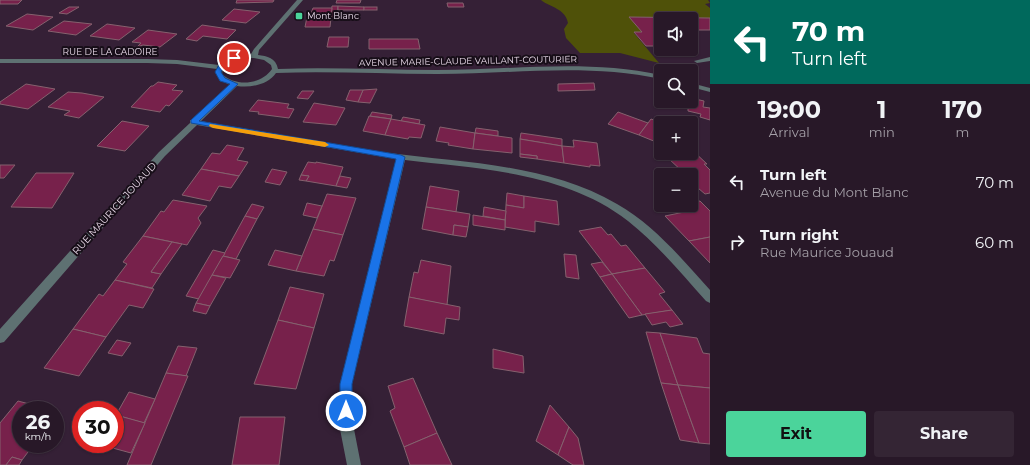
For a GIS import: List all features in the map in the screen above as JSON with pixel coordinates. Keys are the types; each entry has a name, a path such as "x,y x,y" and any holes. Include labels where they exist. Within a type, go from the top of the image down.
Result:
{"street":[{"path":"254,56 256,50 300,0"},
{"path":"254,56 272,62 275,66 274,72 268,78 258,82 235,84 220,77 218,72 220,67 234,58 254,56"},
{"path":"697,61 710,59"},
{"name":"RUE DE LA CADOIRE","path":"0,61 147,61 177,62 220,67"},
{"name":"AVENUE MARIE-CLAUDE VAILLANT-COUTURIER","path":"274,72 299,70 437,72 595,68 627,70 654,76"},
{"name":"RUE MAURICE JOUAUD","path":"0,338 162,154 193,122 235,84"},
{"path":"698,87 710,90"},
{"path":"193,122 401,157 443,161 532,174 575,187 600,198 624,213 646,230 710,298"},
{"path":"354,465 346,424 346,384 401,157"}],"shaded area":[{"path":"541,0 708,0 710,3 705,4 710,8 710,18 698,18 698,12 654,12 654,17 630,17 642,32 634,33 659,63 620,53 580,53 566,38 564,29 568,23 564,14"}],"building":[{"path":"0,0 22,0 18,4 0,4"},
{"path":"237,0 274,0 273,2 236,3"},
{"path":"337,0 361,0 360,3 336,3"},
{"path":"447,3 463,3 464,7 448,7"},
{"path":"332,6 338,6 337,17 331,17"},
{"path":"338,6 364,7 364,10 338,10"},
{"path":"69,7 79,7 67,14 59,13"},
{"path":"364,7 377,7 377,10 364,10"},
{"path":"313,8 332,8 330,27 305,27 307,17 310,16"},
{"path":"234,9 260,12 246,23 222,20"},
{"path":"27,14 53,17 33,30 6,26"},
{"path":"629,17 654,17 654,46 646,46 634,32 642,32"},
{"path":"698,18 710,18 710,30 698,30"},
{"path":"64,21 92,24 76,35 48,31"},
{"path":"107,24 135,28 119,40 90,36"},
{"path":"202,25 236,30 227,39 203,36 197,41 186,39"},
{"path":"148,30 177,34 160,47 143,45 137,47 141,43 132,42"},
{"path":"329,37 349,37 348,47 327,47"},
{"path":"369,39 418,39 420,49 369,49"},
{"path":"158,82 177,85 172,90 183,91 169,106 166,105 160,112 131,107 151,86"},
{"path":"594,83 595,90 558,91 558,84"},
{"path":"26,84 55,89 28,109 0,104 0,102"},
{"path":"377,89 370,103 358,102 363,90"},
{"path":"350,90 363,90 358,102 346,100"},
{"path":"302,91 314,91 308,99 297,98"},
{"path":"68,92 104,97 79,118 64,115 70,111 48,107"},
{"path":"258,100 289,104 287,108 294,109 289,118 258,114 259,112 249,111"},
{"path":"698,100 704,101 703,107 710,108 710,120 700,117 701,114 688,111 688,108 698,108"},
{"path":"314,103 345,108 336,125 303,122"},
{"path":"372,112 392,115 391,119 370,116"},
{"path":"618,112 648,123 639,135 608,124"},
{"path":"369,116 391,119 385,135 363,131"},
{"path":"403,117 420,120 419,124 401,121"},
{"path":"391,119 425,125 421,138 409,137 408,139 385,135"},
{"path":"651,119 654,120 654,141 639,135"},
{"path":"122,121 149,126 125,151 97,146"},
{"path":"440,127 475,133 473,149 448,145 449,143 436,141"},
{"path":"476,128 498,131 498,136 475,133"},
{"path":"475,133 512,138 512,153 473,149"},
{"path":"521,133 562,139 562,146 520,139"},
{"path":"520,139 562,146 564,163 537,159 537,156 520,154"},
{"path":"573,140 597,143 600,166 590,165 590,167 564,163 562,146 574,147"},
{"path":"227,145 244,148 237,160 248,162 239,176 201,169 212,153 220,154"},
{"path":"520,154 537,156 537,159 520,157"},
{"path":"698,156 707,164 704,164 710,170 710,193 705,194 698,188 698,168 679,168 670,160 698,160"},
{"path":"308,162 343,167 336,186 306,181 309,176 301,175"},
{"path":"0,165 15,165 4,178 0,178"},
{"path":"201,169 239,176 231,188 219,186 210,201 182,195"},
{"path":"272,169 287,172 280,185 265,182"},
{"path":"36,173 74,173 52,208 11,207"},
{"path":"301,175 309,176 306,181 299,180"},
{"path":"340,176 351,178 347,188 336,186"},
{"path":"430,186 459,191 456,212 426,207"},
{"path":"507,193 524,196 524,208 506,205"},
{"path":"327,194 356,198 343,235 313,229"},
{"path":"524,196 557,201 559,225 535,221 535,232 505,227 506,205 524,208"},
{"path":"173,200 207,206 198,218 201,223 187,245 143,236 161,211 164,212"},
{"path":"698,201 700,201 710,211 710,237 689,241 665,216 684,212 698,212"},
{"path":"307,203 322,206 317,218 303,215"},
{"path":"252,204 264,207 257,219 245,216"},
{"path":"426,207 470,214 468,227 454,225 453,235 422,229"},
{"path":"484,207 506,211 505,220 483,216"},
{"path":"473,215 505,220 505,230 473,225"},
{"path":"245,216 257,219 236,259 223,256"},
{"path":"454,225 468,227 466,237 453,235"},
{"path":"601,227 608,235 611,234 621,246 626,245 645,268 612,274 579,231"},
{"path":"313,229 343,235 334,261 330,260 324,276 296,271"},
{"path":"143,236 172,242 151,272 161,274 152,288 115,280 127,264 123,262"},
{"path":"710,237 710,263 689,241"},
{"path":"172,242 182,244 161,274 151,272"},
{"path":"213,250 225,253 199,299 186,296"},
{"path":"275,250 302,256 296,271 268,265"},
{"path":"564,254 576,255 579,279 566,277"},
{"path":"223,256 240,260 230,278 212,275"},
{"path":"421,260 451,266 447,305 409,297 414,272 418,273"},
{"path":"602,262 612,274 600,277 591,264"},
{"path":"645,268 665,292 659,294 672,310 642,315 612,274"},
{"path":"612,274 642,315 629,318 600,277"},
{"path":"212,275 226,278 210,306 196,303"},
{"path":"115,280 154,289 143,308 129,305 106,337 73,329 99,294 103,296"},
{"path":"290,287 324,294 314,328 278,320"},
{"path":"409,297 460,307 459,320 446,318 444,334 404,326"},
{"path":"196,303 210,306 206,314 193,311"},
{"path":"672,310 683,324 670,327 666,322 652,325 645,314"},
{"path":"278,320 314,328 296,389 254,384"},
{"path":"73,329 106,337 79,376 44,368"},
{"path":"646,332 660,333 678,385 661,383"},
{"path":"660,333 697,338 703,353 710,354 710,388 678,385"},
{"path":"117,340 131,343 122,356 108,353"},
{"path":"178,346 197,348 186,376 166,373"},
{"path":"493,349 523,356 524,373 493,368"},
{"path":"166,373 188,376 151,465 127,465"},
{"path":"413,378 437,433 404,447 390,411 395,408 388,386"},
{"path":"661,383 678,385 699,443 680,440"},
{"path":"678,385 710,388 710,444 699,443"},
{"path":"129,392 155,399 144,423 124,417 124,401"},
{"path":"550,405 569,427 558,455 536,441"},
{"path":"12,408 12,453 27,453 22,460 12,457 6,465 0,465 0,423"},
{"path":"124,417 145,423 131,453 124,451"},
{"path":"240,417 285,417 279,465 232,465"},
{"path":"569,427 578,438 584,465 573,465 558,455"},
{"path":"437,433 452,465 410,465 404,447"},
{"path":"12,457 22,460 19,465 6,465"}],"slow traffic":[{"path":"213,126 325,145"}],"place":[{"name":"Mont Blanc","path":"299,16"}],"route":[{"path":"234,58 222,64 218,72 220,77 235,84 193,122 401,157 346,384 346,411"}]}
